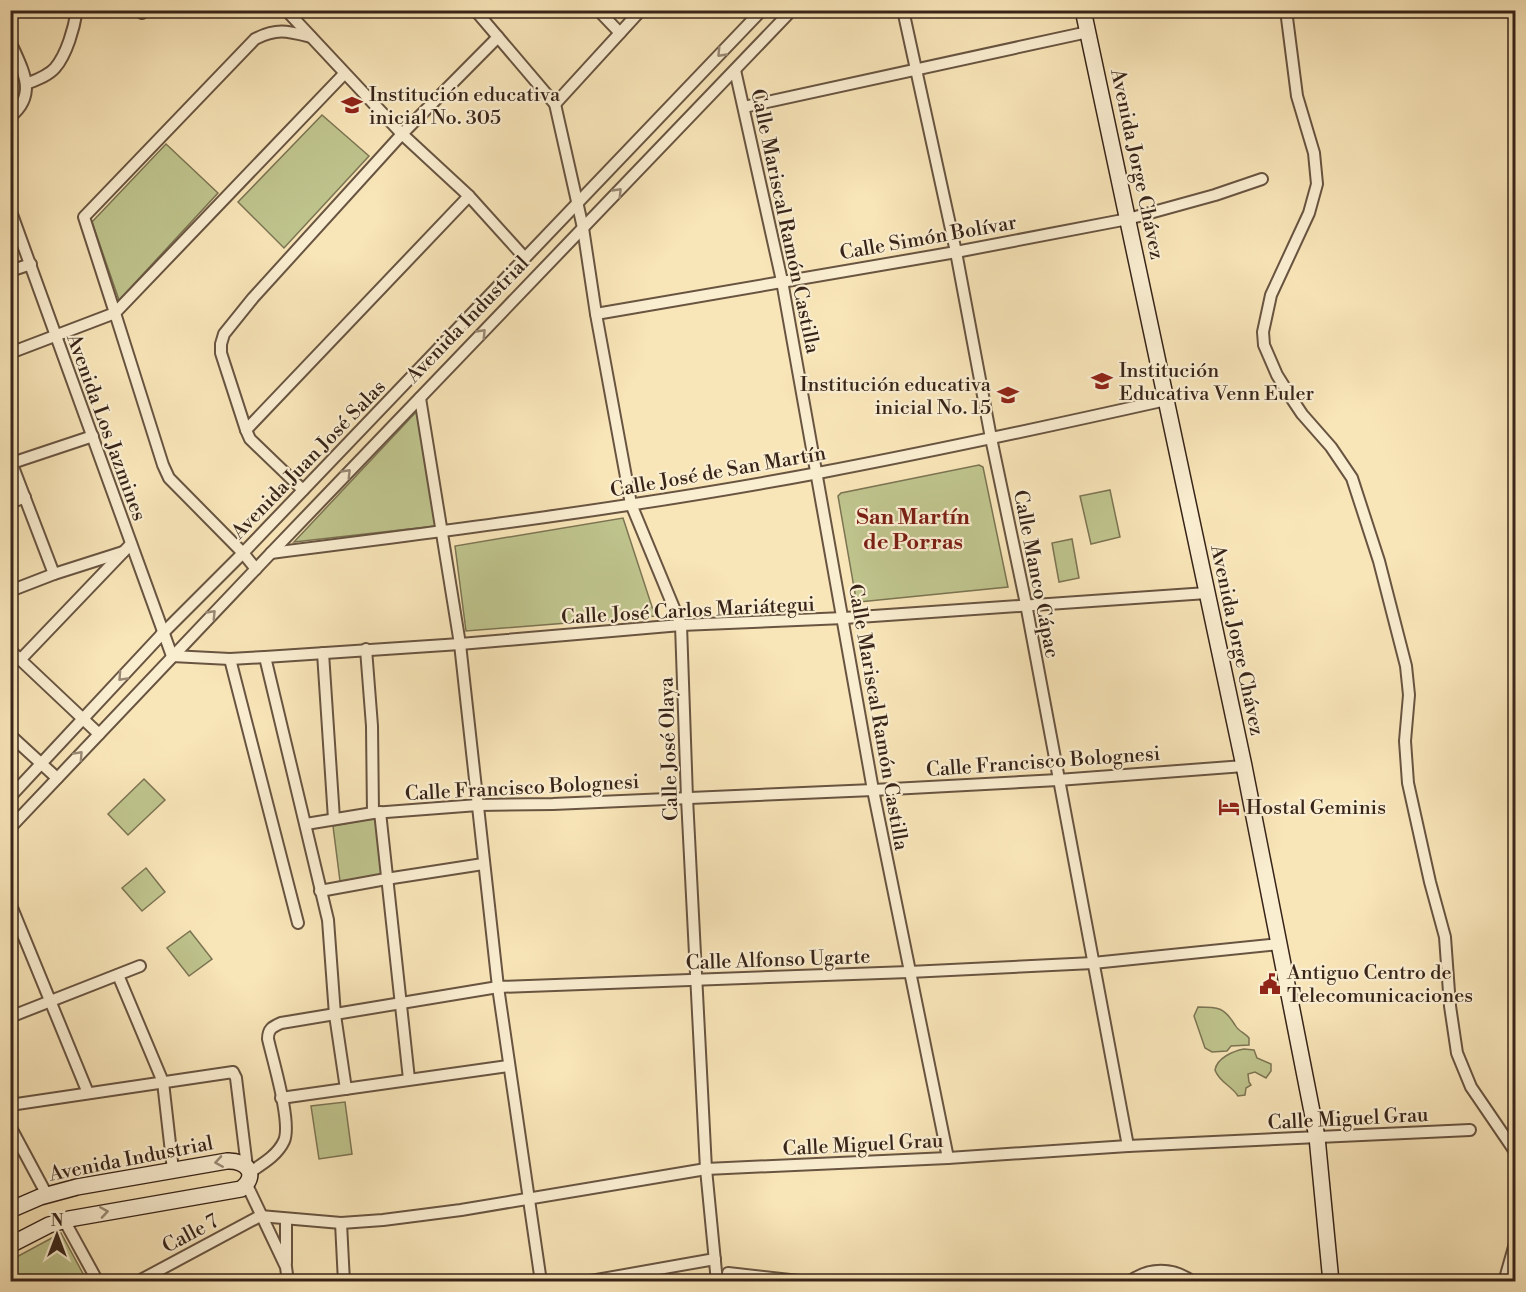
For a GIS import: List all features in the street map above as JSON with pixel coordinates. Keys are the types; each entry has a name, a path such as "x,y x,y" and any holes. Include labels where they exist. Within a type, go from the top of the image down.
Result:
{"main road":[{"name":"Avenida Jorge Chávez","path":"1083,10 1280,944 1317,1137 1330,1281"},
{"name":"Avenida Industrial","path":"10,1210 47,1195 88,1184 227,1161 236,1160 248,1175"},
{"path":"10,1245 64,1220 241,1189 248,1175"}],"street":[{"path":"26,84 43,78 55,68 65,49 77,10"},
{"path":"286,10 402,134 469,196 525,258"},
{"path":"475,10 555,104 641,10"},
{"path":"598,10 620,33"},
{"name":"Avenida Juan José Salas","path":"10,797 162,634 243,553 762,10"},
{"name":"Avenida Industrial","path":"172,656 792,10"},
{"name":"Calle Manco Cápac","path":"903,10 956,252 991,438 1026,604 1128,1146"},
{"path":"1286,10 1297,96 1314,153 1317,184 1310,213 1271,295 1263,332 1264,345 1277,375 1292,399 1331,447 1352,478 1379,561 1406,666 1409,695 1406,741 1408,783 1445,937 1450,1006 1457,1053 1471,1087 1515,1153"},
{"path":"256,569 169,478 84,218 255,39 269,32 286,31 311,37"},
{"path":"744,107 1088,32"},
{"path":"303,490 250,439 220,353 220,344 224,334 253,298 402,134 498,37"},
{"path":"10,41 27,92 25,101 10,117"},
{"name":"Calle Mariscal Ramón Castilla","path":"735,70 782,281 873,790 948,1158"},
{"path":"10,352 115,313 344,74"},
{"name":"Calle José Olaya","path":"555,104 578,201 631,504 681,625 687,798 706,1169 717,1281"},
{"name":"Calle Simón Bolívar","path":"596,314 956,252 1128,219 1215,195 1262,179"},
{"path":"246,430 469,196"},
{"name":"Avenida Los Jazmines","path":"10,209 93,435 127,548 172,656"},
{"path":"10,271 31,264"},
{"path":"420,398 460,644 483,864 508,1066 541,1281"},
{"name":"Calle José de San Martín","path":"271,553 631,504 817,473 1166,400"},
{"path":"54,574 11,461 93,435"},
{"path":"10,503 25,497"},
{"path":"10,591 127,548"},
{"path":"20,660 127,548"},
{"name":"Calle José Carlos Mariátegui","path":"172,656 230,659 265,657 460,644 681,625 844,618 1207,592"},
{"path":"366,649 376,812 409,1079"},
{"path":"10,650 99,734"},
{"path":"323,652 334,819"},
{"path":"10,828 172,656"},
{"path":"265,657 328,920 335,1015 346,1089"},
{"path":"230,659 298,923"},
{"path":"10,735 57,778"},
{"name":"Calle Francisco Bolognesi","path":"306,824 376,812 478,805 554,804 873,790 1058,780 1244,766"},
{"path":"320,891 483,864"},
{"path":"10,903 88,1093"},
{"name":"Calle Alfonso Ugarte","path":"281,1098 268,1039 271,1027 281,1023 400,1002 498,987 1093,963 1280,944"},
{"path":"10,1017 140,966"},
{"path":"118,975 163,1082 173,1170"},
{"path":"248,1175 278,1151 285,1139 287,1125 281,1098 508,1066"},
{"path":"10,1105 233,1072 236,1078 248,1175 260,1216 286,1267"},
{"path":"10,1126 47,1195"},
{"name":"Calle Miguel Grau","path":"260,1216 342,1223 383,1220 461,1210 706,1169 1470,1130"},
{"name":"Calle 7","path":"137,1281 260,1216"},
{"path":"64,1220 98,1281"},
{"path":"286,1220 288,1281"},
{"path":"342,1223 345,1281"},
{"path":"1504,1281 1515,1240"},
{"path":"585,1281 715,1259"},
{"path":"1129,1281 1153,1270 1171,1270 1193,1281"},
{"path":"728,1273 808,1281"}],"green space":[{"path":"322,115 369,156 284,248 238,202"},
{"path":"166,144 218,193 119,300 92,222"},
{"path":"418,410 436,526 294,542"},
{"path":"979,465 983,467 1008,587 859,602 856,599 838,496 841,493"},
{"path":"1110,490 1120,537 1091,544 1080,496"},
{"path":"623,518 655,616 466,631 455,546"},
{"path":"1072,539 1079,578 1059,582 1052,543"},
{"path":"144,779 165,800 128,835 108,814"},
{"path":"377,818 383,876 340,881 333,826"},
{"path":"146,868 165,892 142,911 122,888"},
{"path":"190,931 212,959 189,976 167,948"},
{"path":"1198,1007 1224,1011 1238,1029 1249,1038 1249,1045 1231,1046 1227,1051 1212,1052 1205,1048 1194,1016"},
{"path":"1244,1049 1254,1050 1257,1058 1271,1064 1271,1071 1266,1078 1255,1072 1248,1074 1251,1085 1246,1088 1245,1095 1238,1096 1219,1078 1215,1070 1222,1059"},
{"path":"345,1102 352,1154 319,1159 311,1106"},
{"path":"61,1233 87,1281 11,1281 11,1260"}],"place":[{"name":"Institución educativa inicial No. 305","path":"352,105"},
{"name":"Institución Educativa Venn Euler","path":"1102,381"},
{"name":"Institución educativa inicial No. 15","path":"1008,395"},
{"name":"Hostal Geminis","path":"1229,807"},
{"name":"Antiguo Centro de Telecomunicaciones","path":"1270,984"}],"district":[{"name":"San Martín de Porras","path":"913,528"}]}
